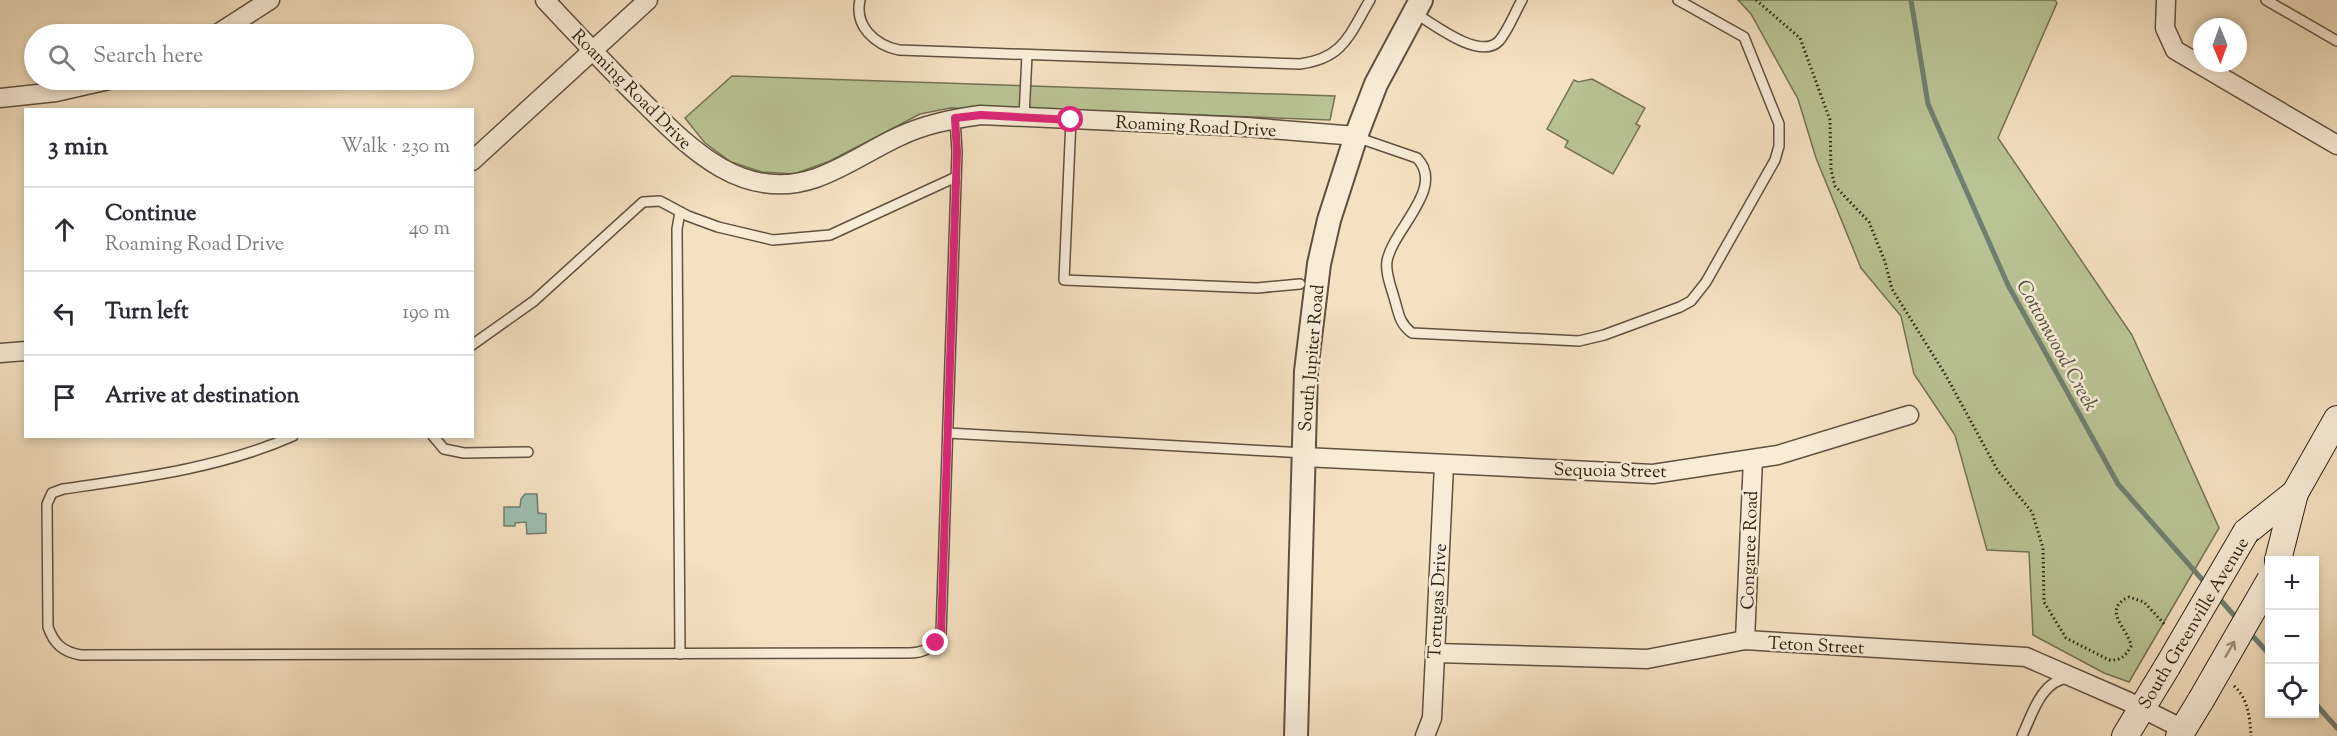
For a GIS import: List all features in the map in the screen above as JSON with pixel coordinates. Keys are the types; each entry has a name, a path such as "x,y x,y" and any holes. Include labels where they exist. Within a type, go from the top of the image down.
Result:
{"main road":[{"name":"South Greenville Avenue","path":"2125,736 2246,532 2295,493 2329,450 2337,419"},
{"name":"South Greenville Avenue","path":"2279,556 2295,493"},
{"path":"2181,733 2265,589"}],"street":[{"path":"233,24 270,0"},
{"name":"Roaming Road Drive","path":"545,0 592,51 688,146 715,165 748,179 768,183 791,184 815,178 841,168 911,131 955,118 981,115 1246,127 1356,136"},
{"path":"474,159 648,0"},
{"path":"2166,0 2165,28 2175,50 2337,145"},
{"name":"South Jupiter Road","path":"1296,736 1307,361 1319,264 1329,220 1356,136 1376,84 1418,6"},
{"path":"0,98 65,90"},
{"path":"0,353 24,351"},
{"name":"Sequoia Street","path":"1304,455 1444,465 1653,474 1778,455 1909,415"},
{"name":"Congaree Road","path":"1745,640 1753,459"},
{"name":"Tortugas Drive","path":"1425,736 1432,718 1444,465"},
{"name":"Teton Street","path":"1435,653 1647,659 1745,640 2026,657 2143,708 2181,733"}],"lane":[{"path":"860,0 860,19 864,29 881,45 890,48 1300,64 1316,62 1331,56 1343,45 1370,0"},
{"path":"1418,6 1465,43 1479,47 1491,46 1499,41 1522,0"},
{"path":"1356,136 1417,159 1424,165 1427,186 1387,259 1387,271 1401,323 1412,333 1579,341 1604,335 1680,307 1691,301 1706,282 1775,160 1780,135 1779,124 1744,37 1678,0"},
{"path":"2266,0 2337,41"},
{"path":"1024,117 1027,55"},
{"path":"287,438 231,458 203,465 117,482 63,489 52,494 47,504 48,627 59,647 69,653 81,655 918,653 928,650 941,634 957,152 955,118"},
{"path":"1071,120 1064,280 1257,288 1300,284"},
{"path":"474,344 534,301 643,202 660,201 680,212 718,227 774,240 830,235 956,177"},
{"path":"680,212 677,229 680,654"},
{"path":"948,433 1304,455"},
{"path":"435,438 444,448 464,453 528,453"},
{"path":"2022,736 2044,691 2063,678 2074,678"}],"path":[{"path":"1756,0 1800,38 1830,120 1831,170 1834,186 1869,222 1886,262 1892,289 1945,374 1998,471 2032,512 2043,548 2044,602 2066,638 2109,660 2123,657 2131,646 2116,613 2120,603 2128,597 2144,602 2173,632"},
{"path":"2234,686 2242,693 2250,718 2251,736"}],"shaded area":[{"path":"1738,0 2055,0 2057,3 1998,138 2132,335 2219,528 2129,682 2104,673 2033,635 2029,552 1987,550 1955,435 1914,374 1901,316 1861,268 1816,158 1798,99 1751,14"},
{"path":"732,76 1335,96 1330,120 950,108 920,114 830,161 794,174 762,172 731,162 705,143 685,118"},
{"path":"1592,79 1645,108 1636,124 1640,126 1613,174 1565,147 1568,141 1547,129 1574,80 1578,82"},
{"path":"525,494 537,494 538,513 546,514 546,533 527,534 526,522 515,523 515,526 504,526 504,507 520,507 521,499"}],"waterway":[{"name":"Cottonwood Creek","path":"1911,0 1928,104 2008,285 2118,484 2207,585"},
{"name":"Cottonwood Creek","path":"2217,596 2239,621"},
{"name":"Cottonwood Creek","path":"2249,632 2265,650"},
{"name":"Cottonwood Creek","path":"2319,708 2337,728"}],"route":[{"path":"936,643 941,634 957,152 955,118 981,115 1071,120"}]}
